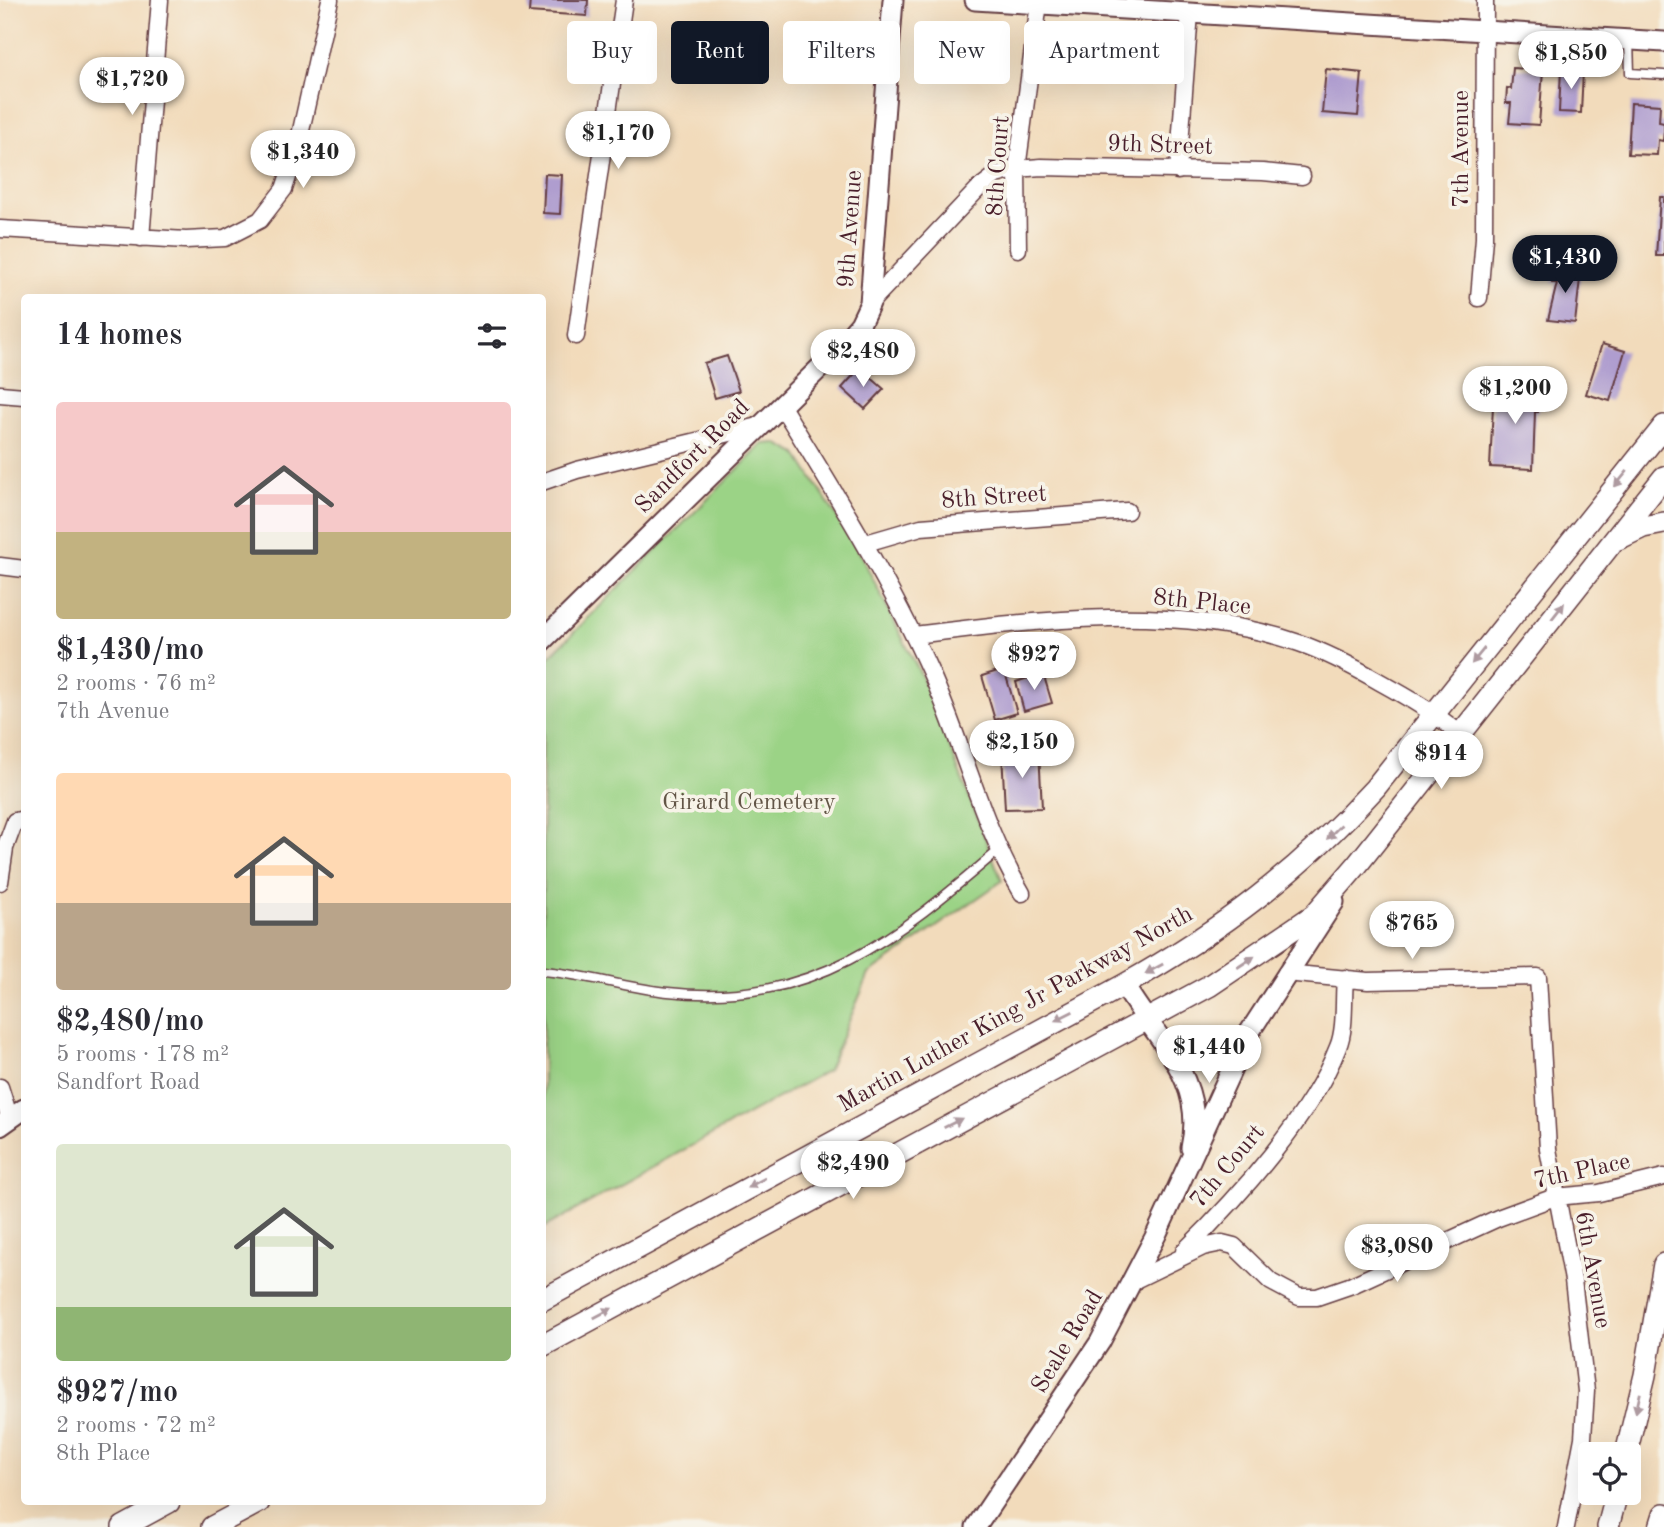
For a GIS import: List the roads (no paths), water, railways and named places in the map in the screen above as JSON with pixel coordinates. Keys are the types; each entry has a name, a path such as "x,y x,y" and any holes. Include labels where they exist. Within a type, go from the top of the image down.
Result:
{"main road":[{"name":"Martin Luther King Jr Parkway North","path":"546,1298 1001,1049 1125,985 1206,937 1296,868 1375,789 1433,711 1664,426"},
{"path":"546,1344 1209,986 1314,915 1357,865 1664,477"},
{"path":"1606,550 1643,527 1664,523"},
{"path":"1574,537 1606,550"},
{"path":"1629,1442 1645,1375 1664,1264"},
{"path":"123,1527 163,1505"},
{"path":"212,1527 253,1505"},
{"path":"1608,1527 1614,1505"},
{"path":"1660,1527 1664,1514"}],"street":[{"path":"141,238 160,0"},
{"path":"0,229 141,238 225,238 260,220 284,189 296,153 330,0"},
{"path":"576,336 624,0"},
{"name":"9th Avenue","path":"870,303 893,0"},
{"path":"975,0 1185,9 1483,32 1664,42"},
{"name":"7th Avenue","path":"1479,298 1484,238 1485,0"},
{"name":"8th Court","path":"1018,249 1017,169 1039,3"},
{"path":"1178,171 1185,9"},
{"name":"9th Street","path":"1017,169 1074,166 1302,176"},
{"name":"9th Avenue","path":"870,303 978,189 996,175 1017,169"},
{"name":"Sandfort Road","path":"546,637 845,342 860,324 870,303"},
{"path":"0,394 21,396"},
{"path":"781,405 866,543 914,635 999,850 1022,893"},
{"path":"546,481 577,470 759,426"},
{"name":"8th Street","path":"866,543 921,527 1127,511"},
{"path":"0,566 21,569"},
{"name":"8th Place","path":"914,635 1017,622 1074,620 1225,625 1274,635 1334,656 1433,711 1460,734"},
{"path":"0,882 3,848 16,821 21,820"},
{"name":"Seale Road","path":"976,1527 1060,1405 1133,1281 1247,1036 1357,865"},
{"path":"1286,973 1345,978"},
{"name":"6th Avenue","path":"1345,978 1367,981 1538,977 1548,1149 1555,1197 1573,1280 1586,1391 1583,1438 1566,1527"},
{"name":"7th Court","path":"1175,1261 1236,1199 1305,1107 1339,1046 1345,978"},
{"name":"Seale Road","path":"1125,985 1144,1020 1180,1064 1188,1082 1194,1135 1186,1172"},
{"path":"0,1087 11,1118"},
{"name":"7th Place","path":"1133,1281 1203,1247 1222,1244 1234,1246 1271,1282 1299,1297 1317,1297 1352,1285 1499,1218 1555,1197 1599,1193 1664,1177"}],"lane":[{"path":"1629,40 1630,73 1664,75"},
{"path":"546,972 668,992 747,993 778,989 821,975 881,942 956,887 999,850"}],"park label":[{"name":"Girard Cemetery","path":"749,803"}]}
